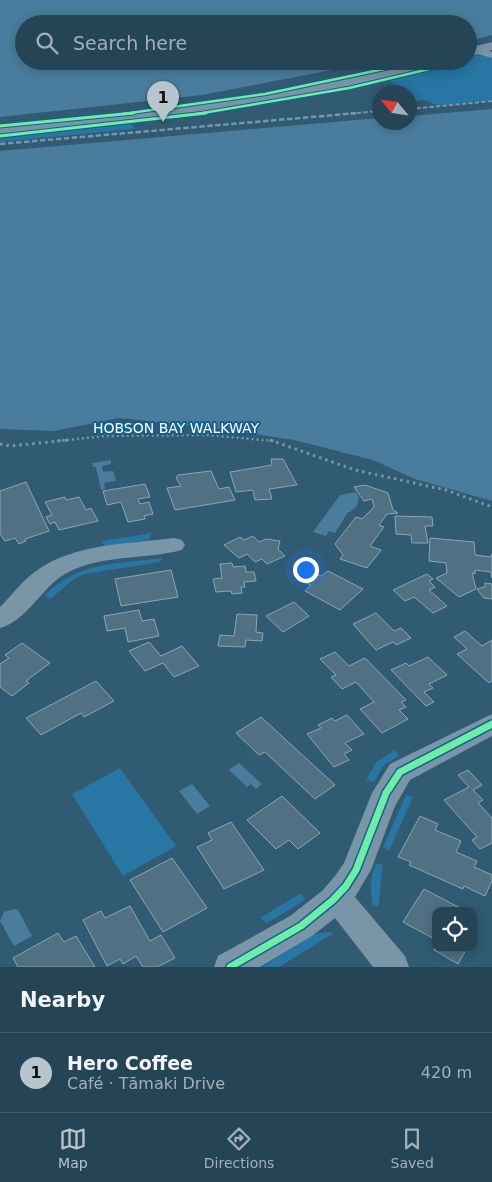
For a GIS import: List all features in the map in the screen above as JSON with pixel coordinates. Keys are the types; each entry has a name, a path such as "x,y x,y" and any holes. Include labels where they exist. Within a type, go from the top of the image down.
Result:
{"main road":[{"path":"477,51 492,46"},
{"path":"0,130 203,109 338,85 402,70"}],"street":[{"path":"477,53 492,55"},
{"path":"0,620 44,577 64,565 88,558 174,545"},
{"path":"230,967 315,915 337,898 356,870 394,779 408,767 492,724"},
{"path":"337,898 393,967"}],"shaded area":[{"path":"0,0 492,0 492,35 477,39 477,15 15,15 15,70 346,70 207,97 0,119"},
{"path":"477,55 490,56 492,59 492,100 438,105 423,100 417,101 417,85 397,85 386,79 422,70 477,70"},
{"path":"374,72 235,98 160,107 269,91"},
{"path":"492,109 492,501 415,479 373,460 294,440 215,428 119,418 54,431 0,429 0,151 372,119 372,130 417,130 417,115"},
{"path":"132,124 135,129 0,142 0,138"},
{"path":"111,460 111,464 102,466 103,472 113,471 116,481 104,483 105,489 101,490 96,467 93,467 92,463"},
{"path":"356,492 359,498 357,506 348,512 335,533 329,531 326,536 313,532 340,495"},
{"path":"152,533 148,540 105,546 101,541"},
{"path":"163,558 160,562 85,574 74,579 50,599 46,594 72,575 86,570 115,563"},
{"path":"395,750 399,756 384,765 374,782 366,780 376,762"},
{"path":"239,763 262,784 256,789 251,784 247,787 229,770"},
{"path":"120,768 176,846 123,876 72,794"},
{"path":"192,784 210,806 197,814 179,791"},
{"path":"406,795 413,797 389,851 383,847"},
{"path":"376,863 383,865 379,904 378,906 373,906 371,884"},
{"path":"301,893 305,900 267,923 260,918"},
{"path":"14,909 18,910 32,936 14,946 0,921 4,912"},
{"path":"334,933 279,967 262,967 315,934"}],"pier":[{"path":"332,70 360,70 332,77 207,99 0,122 0,117 202,95"}],"building":[{"path":"271,459 283,459 297,485 269,489 272,499 255,500 253,490 236,492 230,472 272,465"},
{"path":"211,471 219,489 229,487 235,500 175,510 167,488 181,486 176,478 178,475"},
{"path":"26,482 49,531 25,539 26,541 19,544 15,538 5,541 0,534 0,491"},
{"path":"145,484 150,497 138,499 140,504 149,502 153,514 144,516 145,519 128,522 121,502 107,505 103,491"},
{"path":"365,485 388,493 393,510 398,513 387,514 379,525 384,527 370,546 381,550 367,568 340,559 343,555 335,544 356,517 362,519 374,507 372,499 364,501 354,487"},
{"path":"65,497 66,500 79,497 86,510 91,508 98,521 59,530 55,522 50,524 46,517 52,515 45,502"},
{"path":"395,516 432,517 433,526 425,526 428,543 412,543 411,535 396,534"},
{"path":"253,536 259,542 266,539 280,541 278,549 285,556 267,564 262,559 255,562 247,554 239,558 224,545 240,537 244,540"},
{"path":"430,538 474,542 475,555 491,557 492,554 492,578 491,572 475,570 475,574 472,573 476,589 459,597 436,578 447,573 446,563 429,561"},
{"path":"232,563 233,567 245,566 246,572 254,572 256,581 244,582 245,587 241,587 242,593 232,594 231,591 216,592 213,579 222,578 220,564"},
{"path":"171,570 178,597 121,606 115,579"},
{"path":"328,571 363,589 340,610 305,591 311,585 304,582 314,573 321,576"},
{"path":"427,574 433,579 429,581 435,587 429,590 447,606 433,613 414,597 405,601 393,590"},
{"path":"485,583 492,584 492,599 484,598 477,589 485,587"},
{"path":"294,602 309,616 283,632 266,616"},
{"path":"139,610 142,621 154,619 159,636 128,642 125,628 107,631 104,616"},
{"path":"376,613 394,631 401,628 411,638 396,645 393,642 376,650 353,624"},
{"path":"237,614 257,615 256,632 263,633 262,641 246,640 245,647 218,646 220,635 234,636"},
{"path":"465,631 482,646 492,640 492,681 489,683 457,654 467,649 454,637"},
{"path":"149,642 161,656 182,646 199,666 174,677 163,663 145,671 129,651"},
{"path":"22,643 50,663 26,681 29,683 12,696 0,687 0,664 9,658 5,655"},
{"path":"335,652 349,666 365,658 406,700 401,702 406,707 399,710 408,719 382,733 360,709 374,702 356,682 342,689 331,677 336,675 320,659"},
{"path":"428,657 447,675 429,684 433,688 424,692 434,702 426,706 391,670 406,663 409,666"},
{"path":"96,681 114,701 84,717 81,713 41,735 26,718"},
{"path":"347,715 364,734 345,743 352,750 344,754 349,760 334,767 307,734 321,728 318,725 332,718 335,721"},
{"path":"261,717 335,785 315,799 265,752 259,755 236,733"},
{"path":"468,770 482,785 473,790 483,800 478,803 492,818 492,843 480,849 472,840 477,837 444,800 469,787 458,775"},
{"path":"282,796 320,833 298,849 289,840 276,849 247,820"},
{"path":"420,816 438,824 435,830 461,841 456,852 477,861 474,867 492,875 492,881 485,896 464,886 463,889 409,865 411,862 398,857"},
{"path":"231,822 264,870 224,889 197,847 212,840 208,833"},
{"path":"172,858 207,908 163,932 130,880"},
{"path":"424,889 458,907 432,907 432,938 403,922"},
{"path":"130,906 150,941 161,935 175,958 157,967 143,967 136,956 123,964 120,959 107,966 83,920 101,911 105,918"},
{"path":"58,933 64,942 76,936 95,967 18,967 13,958"},
{"path":"437,952 465,952 458,964"}],"railway":[{"path":"417,108 492,101"},
{"path":"344,114 372,112"},
{"path":"0,144 358,113"}],"cycle path":[{"path":"0,126 160,110 265,94 383,70"},
{"path":"0,136 117,124 233,109 349,88 429,70"},
{"path":"230,967 301,926 333,900 346,886 356,870 386,793 400,772 492,724"}],"place":[{"name":"Hero Coffee","path":"163,122"}]}
